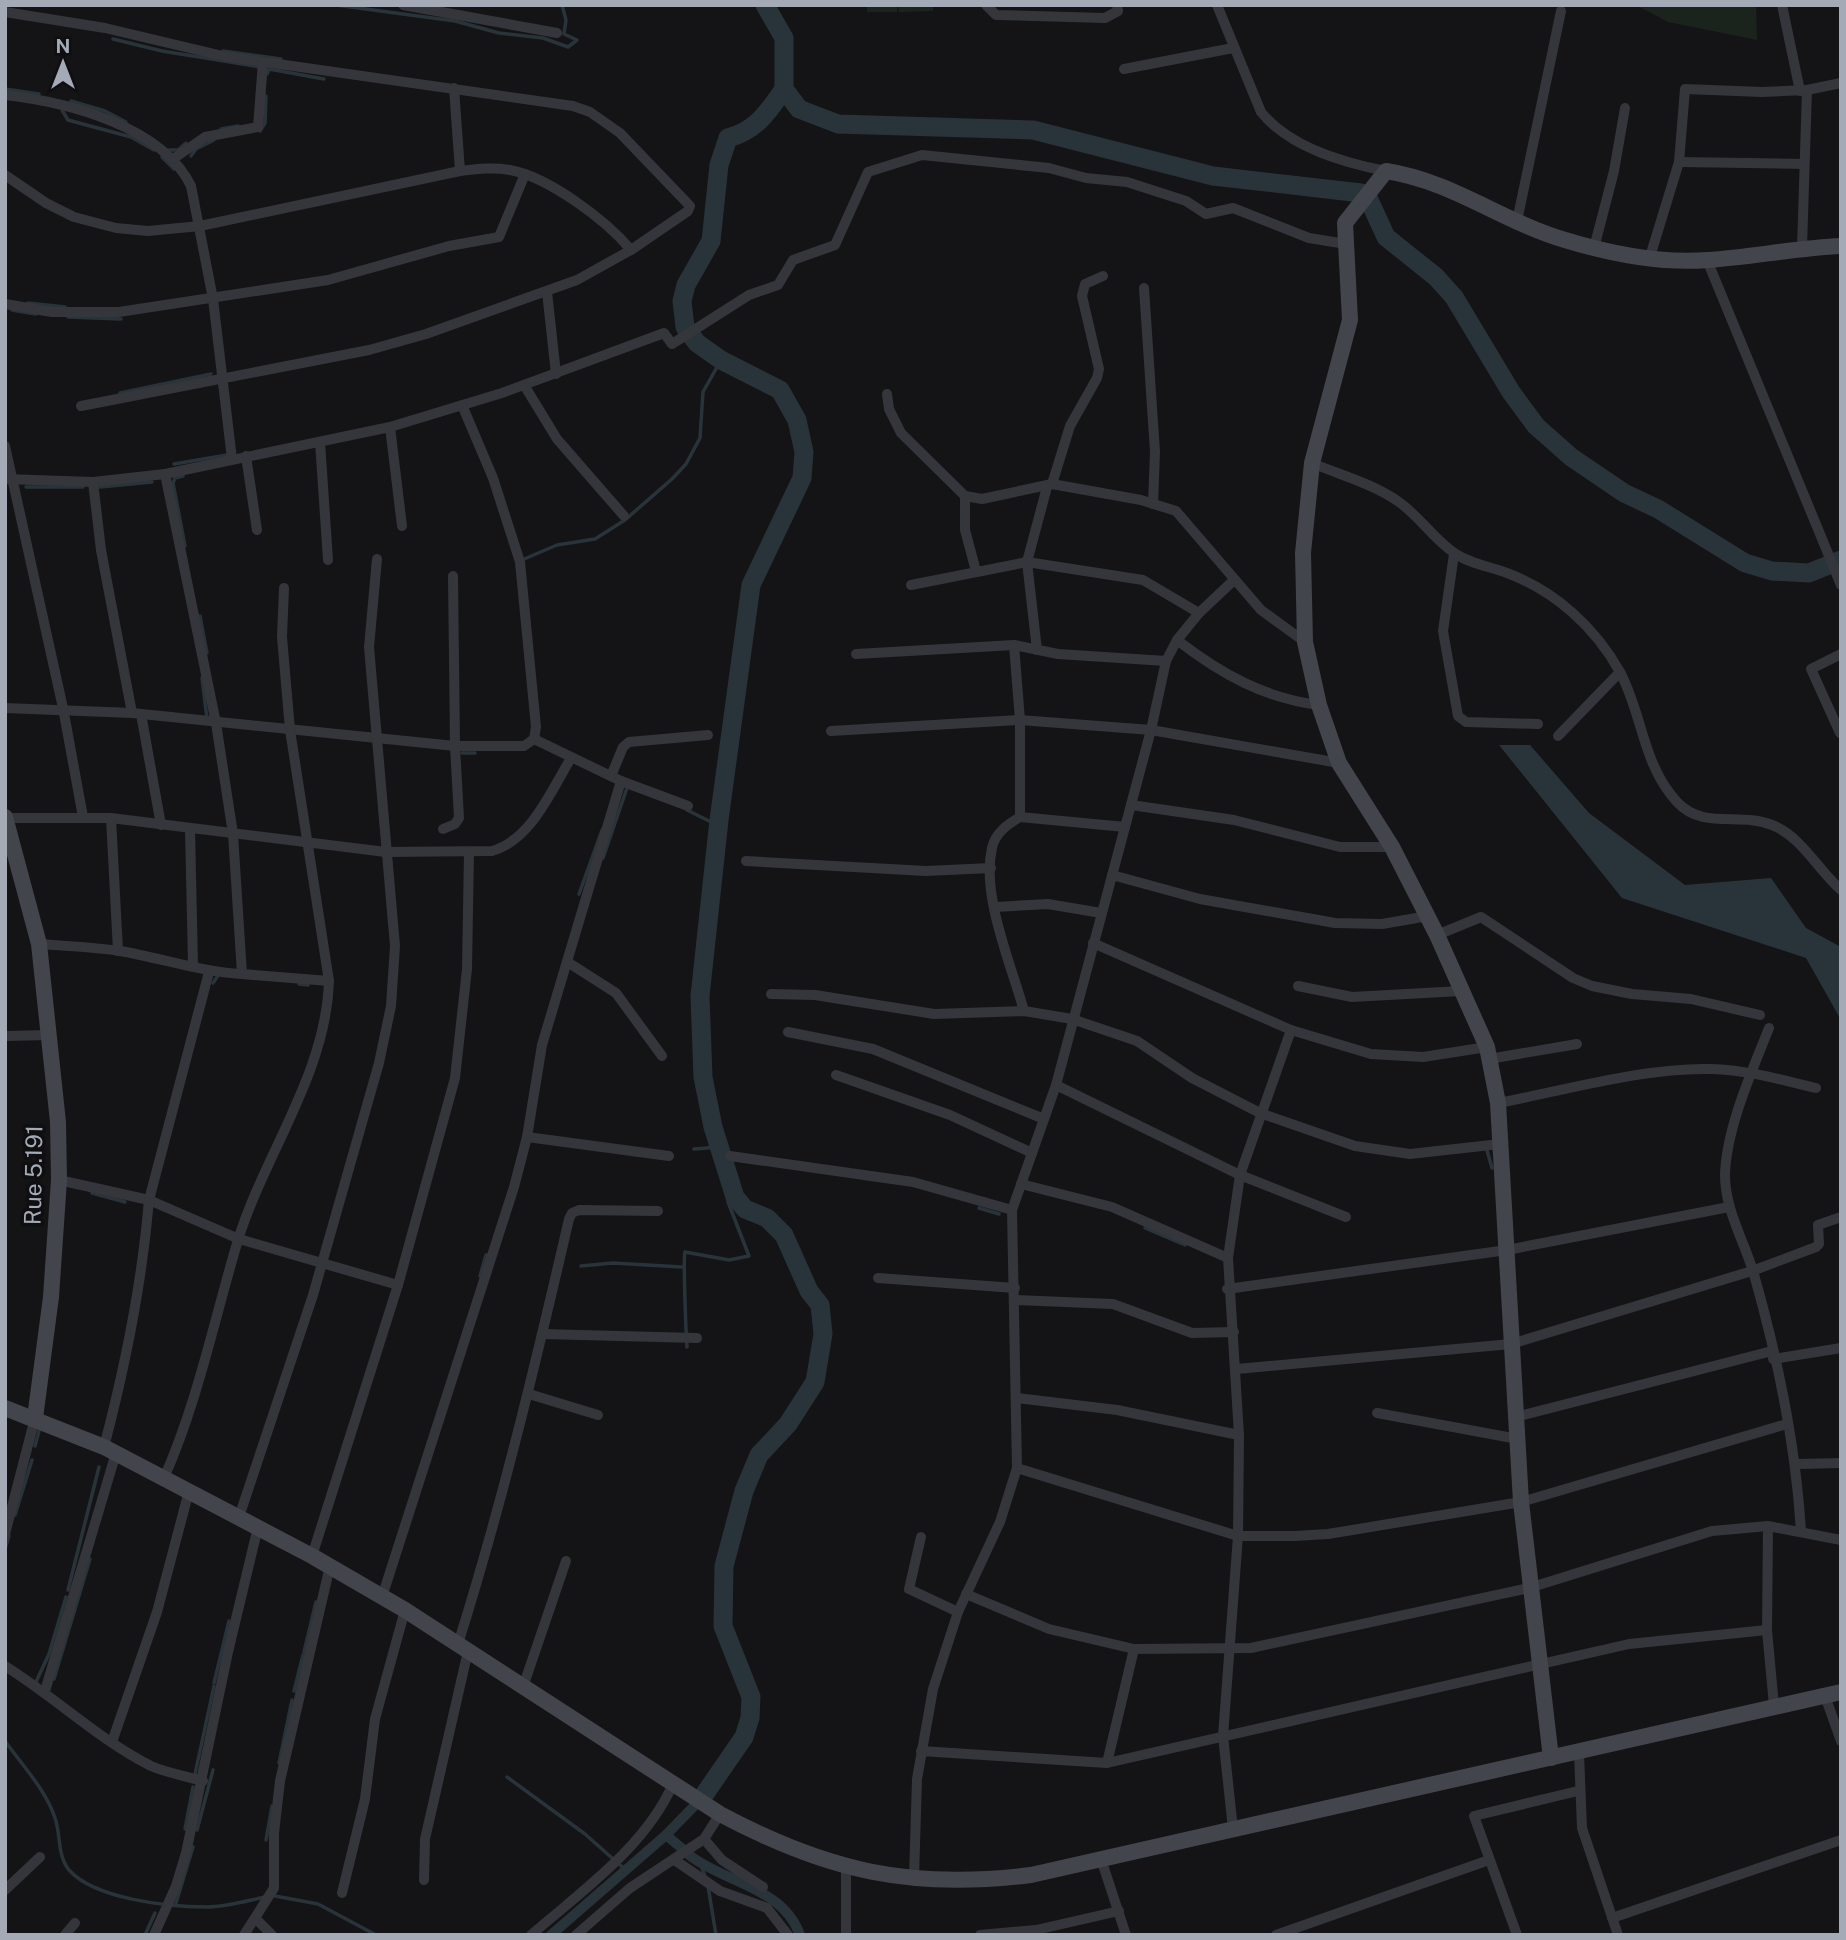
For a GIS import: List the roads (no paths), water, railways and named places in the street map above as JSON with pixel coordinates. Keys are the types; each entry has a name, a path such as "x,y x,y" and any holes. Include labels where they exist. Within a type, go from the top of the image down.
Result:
{"street":[{"path":"403,5 557,33"},
{"path":"986,5 996,15 1104,18 1118,11 1117,5"},
{"path":"1217,5 1261,112 1270,123 1332,157 1411,175 1454,190 1517,221 1594,248 1649,260 1707,260 1841,246"},
{"path":"1782,5 1803,91 1802,248"},
{"path":"1517,221 1562,11"},
{"path":"5,12 105,28 223,56 573,106 590,112 620,133 690,206 688,211 600,269 547,292 397,343 81,406"},
{"path":"1125,69 1233,48"},
{"path":"173,159 205,137 258,127 263,62"},
{"path":"1649,260 1679,162 1685,89 1803,91 1841,83"},
{"path":"454,88 460,172"},
{"path":"5,95 45,99 122,127 173,159 191,186 212,299 232,459"},
{"path":"1594,248 1618,157 1625,108"},
{"path":"10,479 93,482 165,474 390,427 524,385 664,333 672,344 749,295 778,285 793,260 835,245 869,172 922,155 987,164 1049,168 1086,178 1127,182 1186,201 1206,214 1233,208 1309,238 1346,244"},
{"path":"1679,162 1804,164"},
{"path":"5,175 59,210 116,228 148,232 200,226 460,172 498,168 525,174 607,223 631,250"},
{"path":"1386,171 1345,223 1350,320 1312,463 1303,553 1305,642 1319,705 1339,763 1392,847 1428,916 1488,1053 1498,1103 1521,1502 1538,1666 1551,1758"},
{"path":"5,304 52,312 108,313 328,280 449,246 499,237 525,174"},
{"path":"1707,260 1841,585"},
{"path":"1037,650 1027,562 1049,485 1070,426 1097,378 1099,369 1082,296 1085,284 1103,276"},
{"path":"1144,288 1155,452 1153,504"},
{"path":"547,292 556,374"},
{"path":"524,385 557,439 624,516"},
{"path":"887,394 893,421 901,433 965,496 982,499 1049,485 1153,504 1183,518 1234,580 1272,620 1305,642"},
{"path":"5,708 63,708 136,713 455,746 524,746 534,739 536,727 520,562 493,478 462,405"},
{"path":"390,427 402,526"},
{"path":"320,442 327,560"},
{"path":"5,446 10,479 63,708 83,817"},
{"path":"246,456 257,530"},
{"path":"1312,463 1381,491 1399,502 1454,554 1530,582 1557,597 1578,618 1620,672 1651,764 1663,785 1679,804 1696,816 1773,825 1788,834 1841,890"},
{"path":"165,474 216,723 233,834 242,974"},
{"path":"93,482 102,550 161,825"},
{"path":"965,496 965,530 976,571"},
{"path":"1454,554 1443,631 1458,716 1466,722 1538,724"},
{"path":"239,1517 290,1372 379,1063 391,1006 395,946 369,647 377,559"},
{"path":"911,585 1027,562 1143,580 1199,613"},
{"path":"443,829 455,824 459,818 455,746 453,576"},
{"path":"914,1878 921,1751 933,1689 958,1612 1000,1522 1017,1468 1012,1210 1056,1085 1151,730 1166,661 1177,640 1199,613 1234,580"},
{"path":"164,1478 199,1386 239,1239 323,1035 329,981 310,841 290,730 282,637 284,588"},
{"path":"1177,640 1217,671 1255,689 1289,701 1319,705"},
{"path":"1014,645 1020,720 1020,817"},
{"path":"856,654 1014,645 1037,650 1166,661"},
{"path":"1840,733 1811,669 1841,654"},
{"path":"1558,736 1620,672"},
{"path":"831,731 1020,720 1151,730 1339,763"},
{"path":"382,1597 514,1187 527,1137 542,1045 569,963 623,747 629,742 708,735"},
{"path":"534,739 616,778 688,806"},
{"path":"5,817 111,818 386,852 468,852 502,848 520,835 571,758"},
{"path":"1131,805 1234,820 1340,847 1392,847"},
{"name":"Rue 5.191","path":"5,817 39,944 58,1122 59,1180 51,1297 35,1418 5,1534"},
{"path":"1024,1011 990,891 992,847 997,834 1020,817 1125,827"},
{"path":"111,818 118,951"},
{"path":"190,829 193,965"},
{"path":"312,1556 398,1285 461,1048 467,969 468,852"},
{"path":"746,860 926,871 990,868"},
{"path":"1112,875 1200,899 1335,923 1382,924 1428,916"},
{"path":"995,906 1048,904 1101,913"},
{"path":"1437,935 1481,917 1573,978 1592,986 1632,994 1691,999 1760,1015"},
{"path":"1093,943 1291,1030 1371,1054 1423,1057 1577,1044"},
{"path":"39,944 118,951 193,965 209,972 329,981"},
{"path":"569,963 616,993 662,1056"},
{"path":"45,1691 110,1450 149,1200 209,972"},
{"path":"1298,986 1352,998 1461,991"},
{"path":"771,994 815,995 934,1014 1024,1011 1072,1019 1138,1041 1192,1078 1260,1113 1377,1151 1410,1154 1500,1144"},
{"path":"1769,1028 1728,1149 1725,1176 1729,1207 1752,1271 1797,1464 1801,1532"},
{"path":"1233,1829 1223,1736 1238,1536 1239,1435 1237,1369 1227,1289 1227,1258 1240,1175 1291,1030"},
{"path":"788,1032 873,1049 1044,1119"},
{"path":"5,1036 50,1035"},
{"path":"1498,1103 1656,1074 1710,1069 1752,1073 1816,1088"},
{"path":"836,1075 941,1111 1032,1153"},
{"path":"1056,1085 1240,1175 1346,1217"},
{"path":"527,1137 669,1156"},
{"path":"730,1156 913,1182 1012,1210"},
{"path":"59,1180 149,1200 239,1239 398,1285"},
{"path":"1021,1184 1112,1208 1227,1258"},
{"path":"1227,1289 1507,1250 1729,1207"},
{"path":"424,1880 425,1839 463,1648 529,1394 572,1213 658,1211"},
{"path":"1237,1369 1511,1344 1752,1271 1817,1247 1818,1224 1841,1217"},
{"path":"878,1278 1113,1304 1192,1333 1234,1332"},
{"path":"542,1334 697,1338"},
{"path":"1516,1417 1772,1355 1841,1348"},
{"path":"529,1394 598,1415"},
{"path":"1017,1398 1117,1410 1239,1435"},
{"path":"5,1408 110,1450 312,1556 405,1610 717,1812 770,1841 846,1868 955,1882 996,1879 1101,1859 1833,1694 1841,1741"},
{"path":"1377,1413 1518,1439"},
{"path":"1017,1468 1238,1536 1328,1534 1521,1502 1787,1424"},
{"path":"1797,1464 1841,1463"},
{"path":"112,1742 157,1612 189,1491"},
{"path":"966,1594 1049,1629 1134,1649 1251,1648 1529,1588 1712,1531 1768,1526 1841,1540"},
{"path":"1768,1526 1766,1630 1774,1706"},
{"path":"154,1935 176,1886 203,1781 228,1652 258,1527"},
{"path":"921,1537 909,1589 958,1612"},
{"path":"523,1687 566,1561"},
{"path":"244,1935 274,1888 274,1833 280,1781 330,1566"},
{"path":"342,1893 365,1799 375,1719 405,1610"},
{"path":"921,1751 1107,1763 1629,1644 1766,1630"},
{"path":"1107,1763 1134,1649"},
{"path":"5,1665 45,1691 112,1742 158,1769 203,1781"},
{"path":"1579,1753 1578,1791 1584,1838 1618,1935"},
{"path":"531,1935 636,1841 677,1787"},
{"path":"1517,1935 1474,1816 1578,1791"},
{"path":"576,1935 629,1888 676,1861 704,1839 717,1812"},
{"path":"704,1839 722,1860 762,1887"},
{"path":"1612,1917 1841,1840"},
{"path":"5,1890 40,1857"},
{"path":"1101,1859 1126,1935"},
{"path":"1276,1935 1489,1860"},
{"path":"676,1861 720,1891 767,1908 788,1935"},
{"path":"846,1868 846,1935"},
{"path":"980,1935 1036,1930 1119,1911"},
{"path":"256,1917 272,1935"},
{"path":"65,1935 75,1923"}],"waterway":[{"path":"336,5 455,21 499,33 543,38 568,47 577,40 564,34 566,20 562,5"},
{"path":"765,5 784,38 784,89 799,109 838,124 1033,130 1213,176 1361,193 1369,200 1386,237 1436,277 1454,297 1511,392 1536,426 1571,457 1624,493 1658,509 1745,563 1772,571 1809,573 1841,560"},
{"path":"113,39 162,51 260,67"},
{"path":"223,51 281,59"},
{"path":"267,74 269,69 324,79"},
{"path":"5,89 39,94"},
{"path":"704,1795 744,1737 750,1718 751,1697 723,1626 724,1566 744,1491 759,1455 788,1424 815,1382 823,1334 820,1305 809,1291 784,1235 767,1218 745,1209 735,1197 713,1127 703,1077 700,996 719,820 751,585 802,478 804,452 797,420 780,390 721,360 697,343 685,327 682,301 686,285 711,241 719,165 728,138 754,125 767,113 784,89"},
{"path":"260,131 265,123 266,96"},
{"path":"71,101 105,111 126,122"},
{"path":"62,110 68,120 131,137 154,150"},
{"path":"221,129 238,126"},
{"path":"191,156 196,149 214,140"},
{"path":"169,150 178,150 186,143"},
{"path":"162,157 174,169"},
{"path":"28,303 65,307"},
{"path":"12,310 36,314"},
{"path":"68,317 121,319"},
{"path":"522,560 557,545 595,539 625,520 672,479 686,464 700,438 703,392 721,360"},
{"path":"120,393 211,374"},
{"path":"174,464 227,455"},
{"path":"183,476 175,478 173,483 185,546"},
{"path":"100,487 152,482"},
{"path":"26,487 83,487"},
{"path":"200,616 207,653"},
{"path":"202,678 207,719"},
{"path":"462,753 475,753"},
{"path":"603,858 627,788"},
{"path":"687,810 709,821 719,820"},
{"path":"579,894 602,830"},
{"path":"213,983 219,974"},
{"path":"299,984 308,985"},
{"path":"694,1149 720,1147"},
{"path":"1486,1147 1492,1168"},
{"path":"687,1347 685,1252 729,1260 749,1256 728,1202 732,1189"},
{"path":"92,1193 125,1202"},
{"path":"979,1208 999,1214"},
{"path":"1145,1228 1185,1245"},
{"path":"480,1276 486,1255"},
{"path":"581,1266 613,1263 682,1267"},
{"path":"35,1446 39,1431"},
{"path":"15,1515 32,1460"},
{"path":"68,1590 99,1467"},
{"path":"5,1549 9,1536"},
{"path":"54,1679 90,1559"},
{"path":"35,1684 49,1654 66,1597"},
{"path":"304,1652 316,1602"},
{"path":"214,1683 229,1621"},
{"path":"294,1691 303,1655"},
{"path":"195,1774 214,1686"},
{"path":"279,1763 292,1700"},
{"path":"5,1741 46,1798 55,1818 65,1864 81,1880 96,1888 133,1899 191,1907 214,1907 265,1897"},
{"path":"197,1830 213,1770"},
{"path":"507,1777 585,1834 612,1858"},
{"path":"185,1829 193,1787"},
{"path":"551,1935 666,1835 702,1798"},
{"path":"266,1840 272,1806"},
{"path":"666,1835 685,1851"},
{"path":"176,1903 193,1847"},
{"path":"689,1855 781,1906 800,1935"},
{"path":"700,1863 705,1876"},
{"path":"619,1864 626,1871"},
{"path":"708,1886 716,1935"},
{"path":"275,1896 318,1904 376,1935"},
{"path":"145,1935 155,1913"}]}
